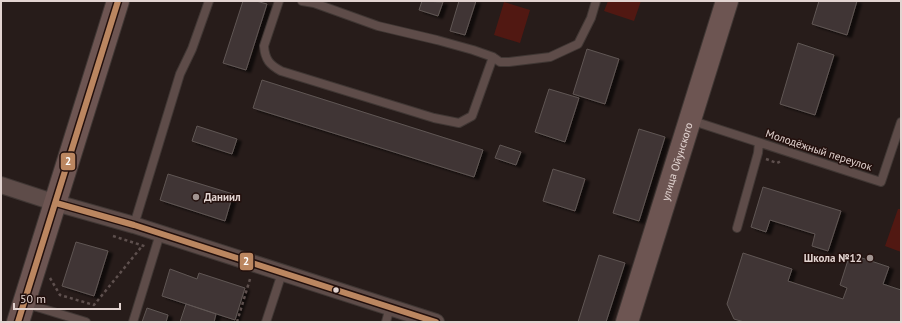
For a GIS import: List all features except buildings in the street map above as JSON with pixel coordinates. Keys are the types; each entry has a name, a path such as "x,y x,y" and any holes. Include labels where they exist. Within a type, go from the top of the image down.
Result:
{"main road":[{"path":"21,312 118,1"},
{"name":"улица Ойунского","path":"626,322 727,1"}],"street":[{"path":"1,185 56,203 134,225 280,280 388,315 436,322"}],"lane":[{"path":"134,225 180,74 192,49 209,1"},
{"path":"279,1 264,46 264,54 272,66 281,71 434,118 459,123 472,116 493,57"},
{"path":"302,1 378,26 437,40 493,57 500,62 550,56 578,44 591,18 596,1"},
{"name":"Молодёжный переулок","path":"689,120 881,182 901,122"},
{"path":"737,228 758,153 759,143"},
{"path":"133,322 160,234"},
{"path":"266,322 280,280"},
{"path":"21,312 86,322"}],"path":[{"path":"108,234 156,249"},
{"path":"47,282 49,276 60,295 94,304 143,245"},
{"path":"237,322 250,279 280,280"}],"shaded area":[{"path":"608,1 641,1 634,21 604,11"},
{"path":"504,2 530,10 520,43 494,35"},
{"path":"898,209 901,209 901,252 885,246"}],"transit line":[{"name":"2","path":"18,322 118,1"},
{"name":"2","path":"56,203 134,225 436,322"}],"place":[{"name":"Даниил","path":"196,197"},
{"name":"Школа №12","path":"870,258"}]}
